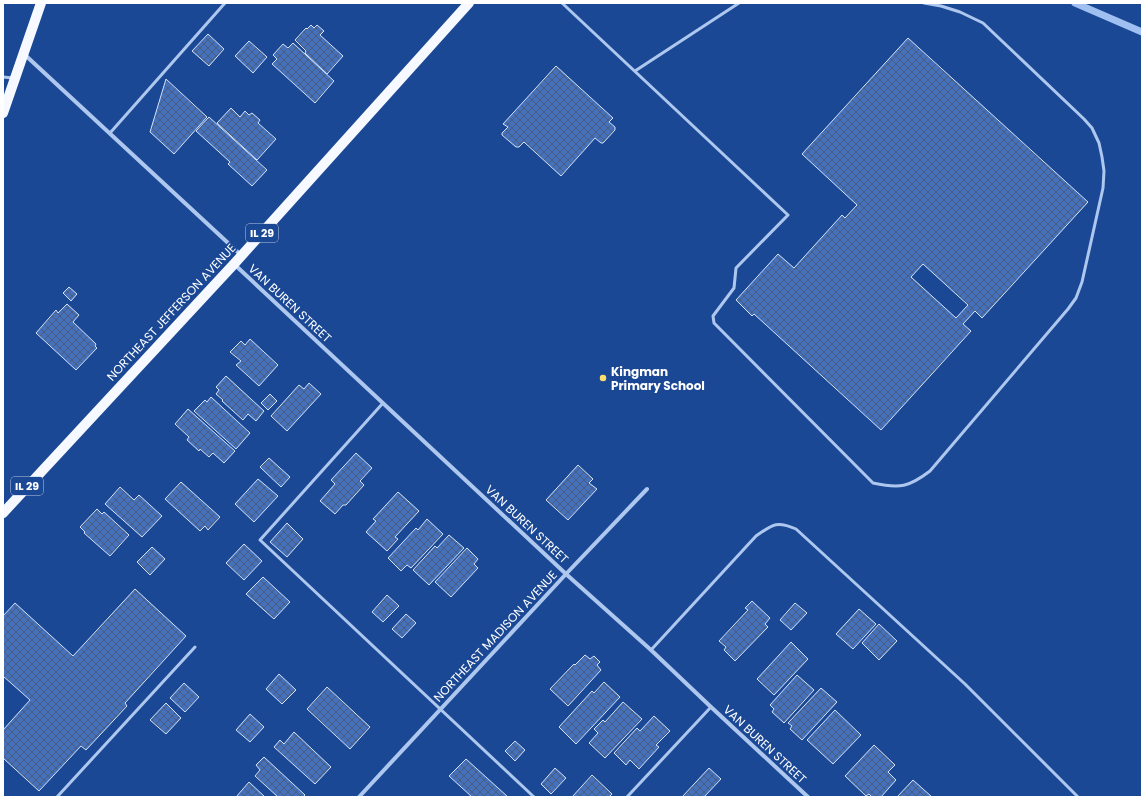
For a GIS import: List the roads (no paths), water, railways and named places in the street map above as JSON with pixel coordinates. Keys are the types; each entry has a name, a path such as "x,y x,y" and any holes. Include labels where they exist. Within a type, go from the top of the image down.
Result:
{"main road":[{"path":"3,114 42,3"},
{"name":"NORTHEAST JEFFERSON AVENUE","path":"3,512 234,264 469,3"},
{"path":"3,508 52,460"}],"street":[{"name":"VAN BUREN STREET","path":"24,54 241,255"},
{"name":"VAN BUREN STREET","path":"234,264 566,574 651,650 808,797"},
{"name":"NORTHEAST MADISON AVENUE","path":"358,797 647,489"}],"lane":[{"path":"110,133 225,3"},
{"path":"562,3 788,215 736,268 734,288 713,316 714,323 873,482 887,486 901,486 917,481 930,471 1076,298 1082,282 1103,188 1104,171 1102,157 1099,143 1092,128 982,22 960,12 941,6 924,3"},
{"path":"635,72 739,3"},
{"path":"3,77 15,78"},
{"path":"383,403 260,540 534,797"},
{"path":"651,650 756,536 771,525 784,524 796,529 965,684 1078,797"},
{"path":"57,797 195,647"},
{"path":"626,797 711,707"}],"waterway":[{"path":"1075,3 1142,32"}],"place":[{"name":"Kingman Primary School","path":"603,378"}]}
